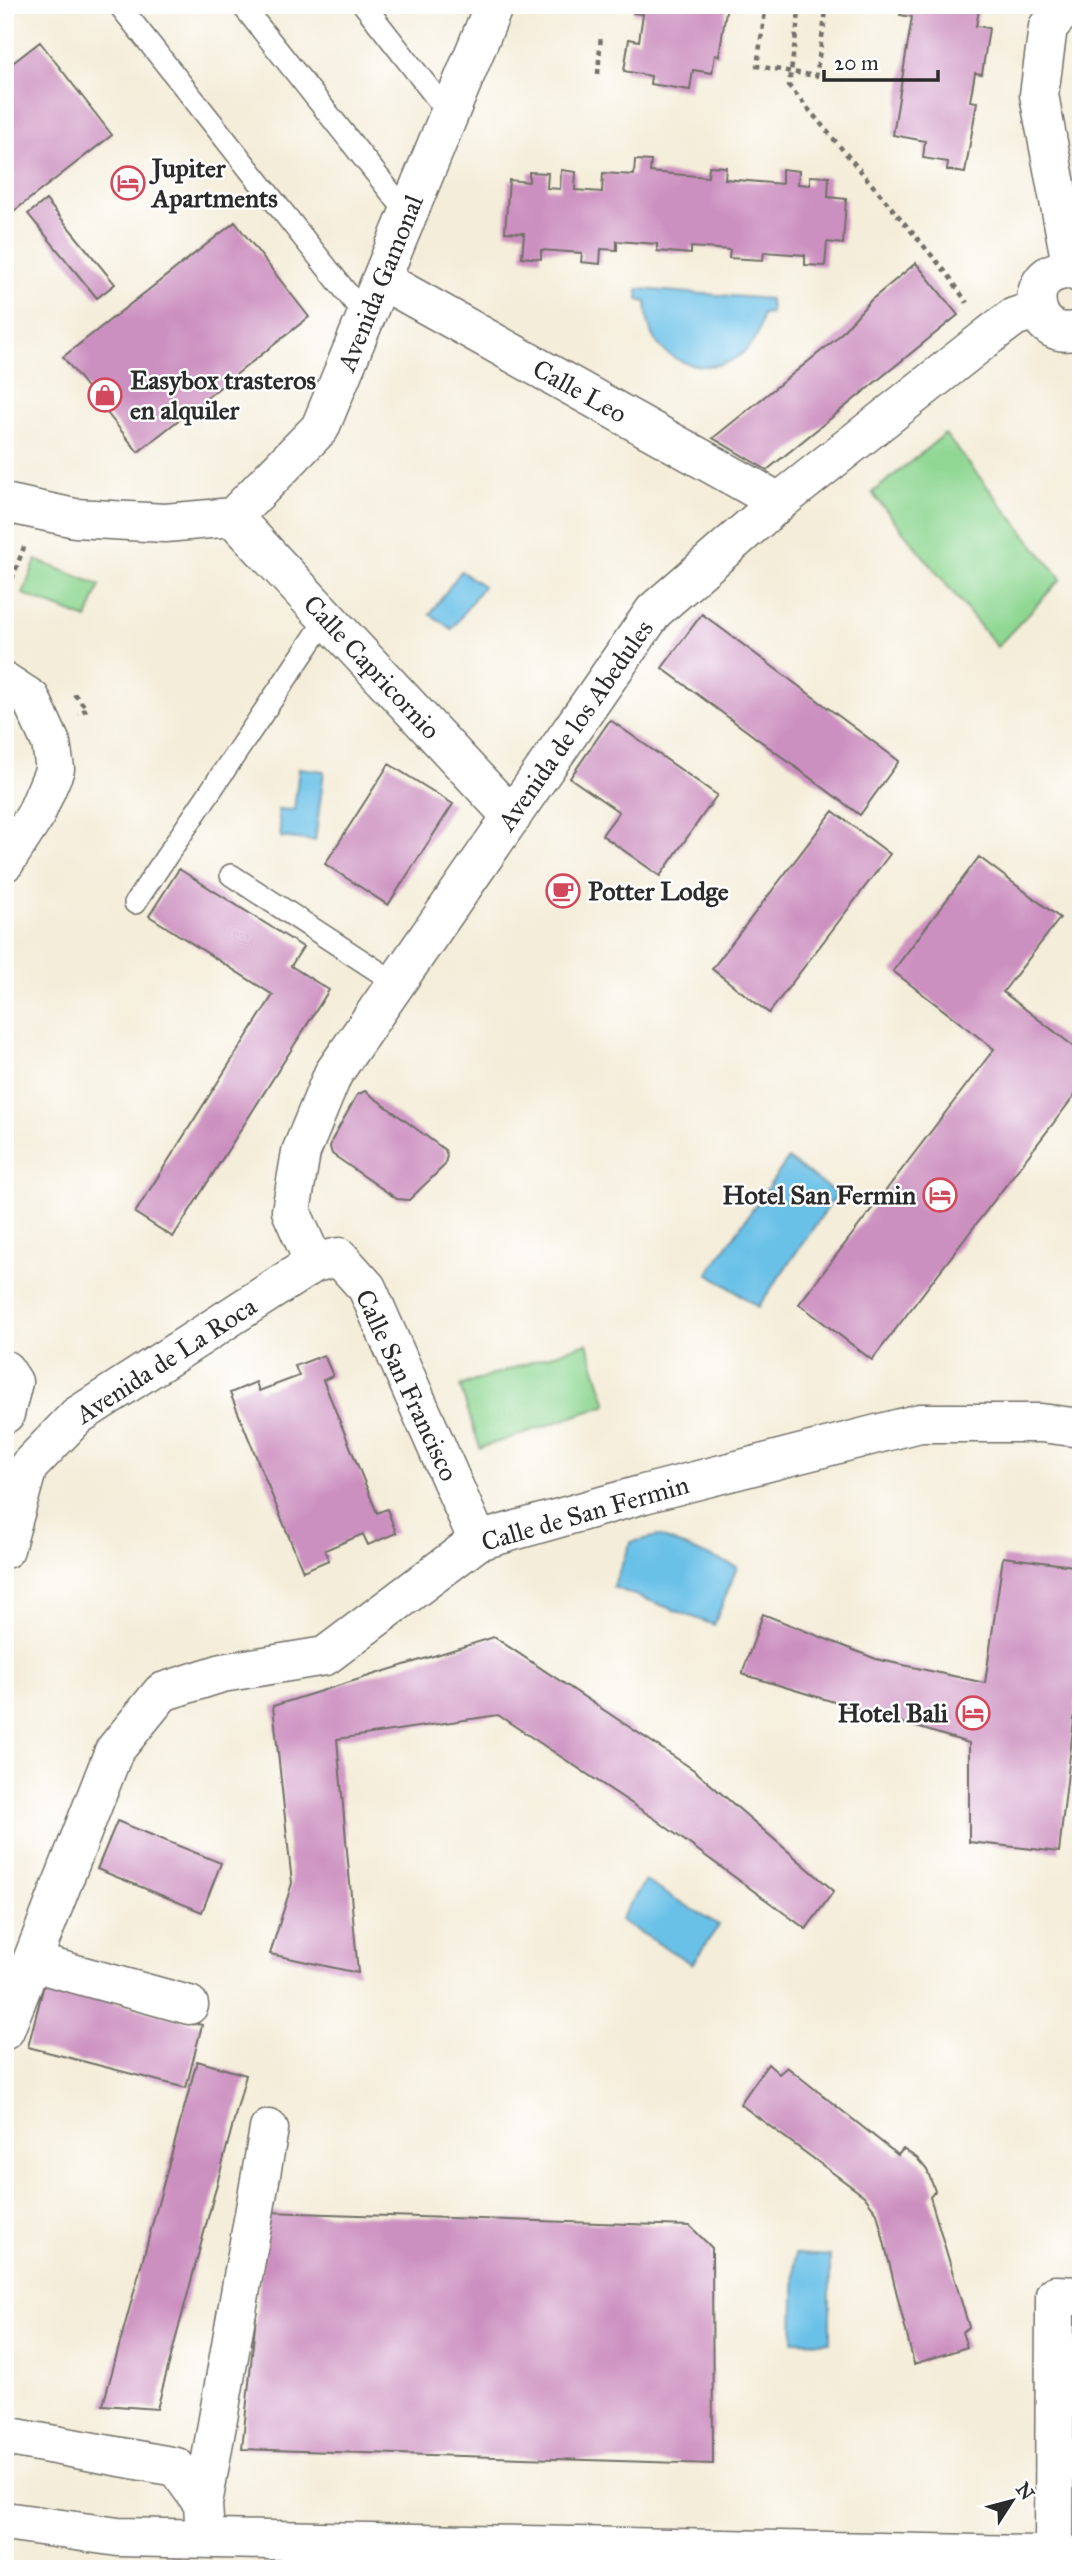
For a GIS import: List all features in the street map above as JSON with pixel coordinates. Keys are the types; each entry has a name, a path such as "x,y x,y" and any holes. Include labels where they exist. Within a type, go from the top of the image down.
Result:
{"street":[{"name":"Avenida Gamonal","path":"233,517 320,428 494,5"},
{"path":"1068,5 1048,27 1039,95 1076,271 1051,272 1037,289 1036,310 1048,327 1069,333 1081,329"},
{"name":"Calle Leo","path":"382,280 779,502"},
{"name":"Avenida de los Abedules","path":"314,1263 291,1211 301,1152 333,1074 654,611 779,502 1014,317 1036,310"},
{"path":"22,506 75,518 165,523 233,517"},
{"name":"Calle Capricornio","path":"233,517 512,817"},
{"path":"5,682 32,699 51,743 55,769 36,816 5,862"},
{"name":"Calle San Francisco","path":"314,1263 339,1257 367,1289 478,1541"},
{"name":"Avenida de La Roca","path":"5,1549 28,1467 76,1416 314,1263"},
{"path":"5,1370 13,1382 5,1414"},
{"name":"Calle de San Fermin","path":"5,2030 114,1751 162,1692 222,1673 325,1656 478,1541 657,1491 920,1423 1041,1423 1081,1428"},
{"path":"32,1962 189,2005"},
{"path":"204,2522 269,2129"},
{"path":"5,2521 118,2537 204,2522 1068,2556 1055,2295 1081,2296"},
{"path":"5,2436 176,2468 204,2522"}],"lane":[{"path":"119,5 366,317"},
{"path":"242,5 408,214"},
{"path":"364,5 449,114"},
{"path":"135,903 327,618"},
{"path":"231,875 396,983"}],"path":[{"path":"766,5 757,66 816,76 827,5"},
{"path":"800,5 789,86 948,276"},
{"path":"597,74 601,34"},
{"path":"5,598 22,506"}],"green space":[{"path":"945,434 1061,579 997,647 872,493"},
{"path":"36,560 100,585 87,619 23,594"},
{"path":"587,1343 607,1405 480,1448 460,1386"}],"water":[{"path":"638,289 770,299 771,313 762,314 757,335 737,357 709,366 695,365 668,354 657,343 650,328 646,302 638,300"},
{"path":"461,571 483,586 452,629 430,614"},
{"path":"299,768 324,771 315,841 281,837 278,809 294,810"},
{"path":"788,1159 837,1194 758,1307 708,1273"},
{"path":"658,1536 737,1567 714,1625 613,1587 631,1542"},
{"path":"645,1881 719,1925 692,1964 620,1920"},
{"path":"795,2254 830,2256 830,2342 793,2341"}],"building":[{"path":"635,5 727,5 719,56 715,55 712,73 693,70 690,90 650,84 651,76 624,71 629,39 639,41 643,14 633,13"},
{"path":"902,5 980,5 976,26 989,28 982,74 975,73 970,101 977,102 965,173 947,170 948,162 923,158 925,141 893,135 912,17 900,15"},
{"path":"40,42 112,135 5,218 5,69"},
{"path":"635,160 651,161 650,172 708,177 709,166 726,167 725,179 782,184 782,169 799,171 798,184 810,185 810,176 829,177 828,197 846,199 843,244 827,242 825,266 805,265 805,255 764,252 763,260 729,258 730,250 691,247 691,254 657,251 657,244 617,241 617,250 601,249 600,264 581,262 582,253 541,250 541,259 522,257 524,233 505,232 509,180 529,182 529,172 548,173 547,188 560,189 561,170 576,172 575,190 602,192 603,173 634,175"},
{"path":"46,200 115,284 97,298 28,214"},
{"path":"235,222 309,317 138,452 63,357"},
{"path":"916,263 958,315 767,470 713,438 836,339 871,300"},
{"path":"702,614 899,761 860,815 662,668"},
{"path":"610,720 717,795 660,876 602,835 619,812 570,778"},
{"path":"389,764 453,804 388,905 325,864"},
{"path":"833,811 890,854 769,1013 712,969"},
{"name":"Hotel San Fermin","path":"979,857 1060,918 1003,992 1081,1052 1081,1087 872,1360 799,1304 994,1049 893,971"},
{"path":"179,869 303,947 291,966 329,990 173,1237 135,1213 273,995 149,916"},
{"path":"365,1091 445,1150 447,1156 444,1166 409,1200 397,1199 332,1154 332,1140 357,1095"},
{"path":"324,1355 333,1376 323,1380 377,1513 387,1509 396,1533 368,1545 363,1534 325,1550 329,1560 303,1571 230,1393 256,1382 259,1391 299,1376 295,1366"},
{"name":"Hotel Bali","path":"1003,1557 1081,1567 1081,1658 1059,1852 969,1842 969,1743 742,1674 763,1614 876,1659 985,1683"},
{"path":"494,1637 694,1770 834,1891 806,1929 655,1819 498,1715 337,1739 358,1973 270,1954 292,1883 273,1706"},
{"path":"117,1821 221,1863 202,1912 97,1869"},
{"path":"44,1984 202,2025 186,2088 28,2047"},
{"path":"197,2061 246,2075 157,2409 103,2405"},
{"path":"768,2064 779,2074 787,2067 898,2155 903,2149 917,2158 927,2170 935,2191 930,2197 969,2327 962,2332 967,2347 914,2364 877,2213 864,2196 740,2104"},
{"path":"267,2212 690,2226 712,2248 713,2464 242,2449"},
{"path":"1070,2315 1081,2316 1081,2484 1064,2483"}],"place":[{"name":"Jupiter Apartments","path":"128,183"},
{"name":"Easybox trasteros en alquiler","path":"105,395"},
{"name":"Potter Lodge","path":"563,891"},
{"name":"Hotel San Fermin","path":"940,1195"},
{"name":"Hotel Bali","path":"973,1713"}]}
